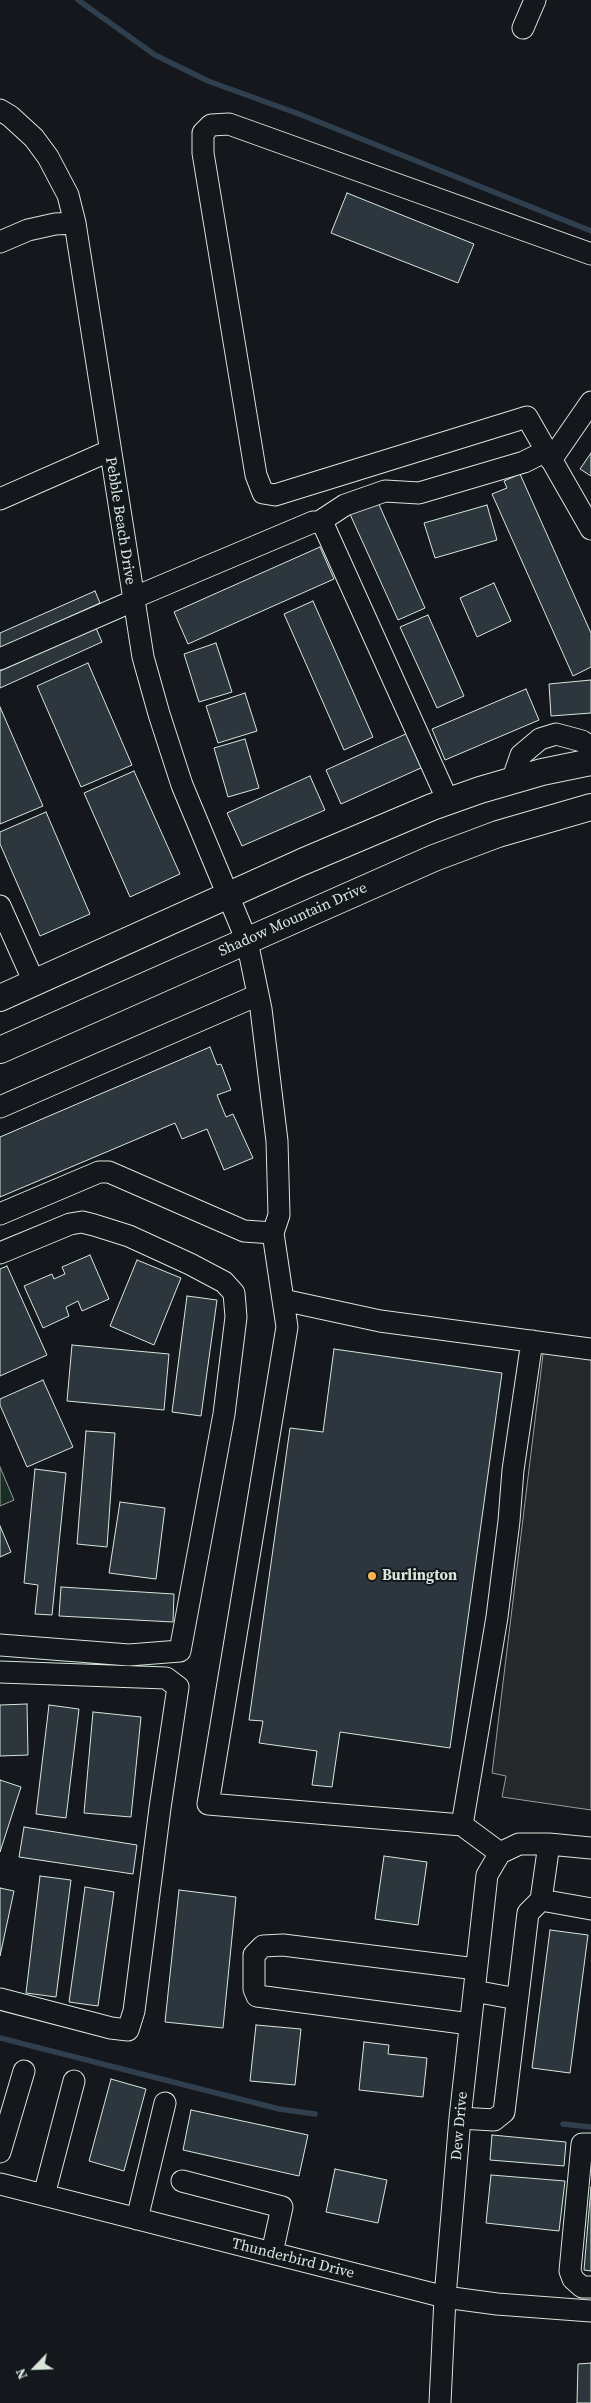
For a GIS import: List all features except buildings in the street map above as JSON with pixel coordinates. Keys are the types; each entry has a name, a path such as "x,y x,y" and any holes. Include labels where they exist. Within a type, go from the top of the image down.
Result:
{"main road":[{"path":"0,998 302,862 448,801 512,781 591,762"},
{"name":"Shadow Mountain Drive","path":"0,1050 434,858 498,834 591,807"}],"street":[{"path":"523,28 535,0"},
{"name":"Pebble Beach Drive","path":"0,110 10,116 34,138 48,157 68,195 75,223 109,451 143,657 158,714 182,785 247,941 258,996 276,1141 279,1216 273,1233"},
{"path":"590,523 527,417 275,495 263,493 254,465 204,152 203,133 211,124 229,124 591,254"},
{"path":"0,242 28,230 55,224 75,223"},
{"path":"0,659 313,522 319,522 346,505 385,491 420,493 549,456 591,402"},
{"path":"0,499 109,451"},
{"path":"319,522 324,526 448,801"},
{"path":"512,781 521,755 540,740 556,734 582,741 591,747"},
{"path":"0,906 34,982"},
{"path":"2,1102 258,996"},
{"path":"0,1214 99,1172 109,1172 244,1231 273,1233 287,1327 208,1804 462,1825 500,1853 519,1844 549,1844 591,1848"},
{"path":"0,1253 70,1224 88,1223 129,1236 224,1282 234,1292 236,1317 221,1430 180,1651 129,1655 0,1645"},
{"path":"283,1300 380,1321 591,1349"},
{"path":"462,1825 497,1617 510,1521 513,1470 532,1341"},
{"path":"0,1672 166,1678 178,1687 160,1808 134,2011 128,2030 111,2028 0,1999"},
{"path":"460,2118 494,2120 504,2112 528,1913 541,1900 549,1844"},
{"name":"Dew Drive","path":"440,2403 445,2297 460,2118 476,1969 487,1875 500,1853"},
{"path":"541,1900 591,1909"},
{"path":"470,2024 257,1996 254,1988 254,1955 263,1946 283,1945 476,1969"},
{"path":"474,1991 517,1999"},
{"path":"1,2142 24,2070"},
{"path":"44,2195 74,2081"},
{"path":"137,2219 165,2103"},
{"path":"586,2310 587,2287 573,2279 570,2271 582,2144 591,2144"},
{"path":"182,2181 282,2207 272,2253"},
{"name":"Thunderbird Drive","path":"0,2184 445,2297 497,2304 586,2310"}],"green space":[{"path":"0,1467 14,1500 0,1506"}],"shaded area":[{"path":"545,1338 591,1343 591,1810 502,1797 506,1776 492,1773"}],"waterway":[{"path":"78,0 155,55 208,81 299,114 591,231"},
{"path":"0,2038 279,2109 315,2114"},
{"path":"563,2124 591,2127"}],"place":[{"name":"Burlington","path":"372,1576"}]}
